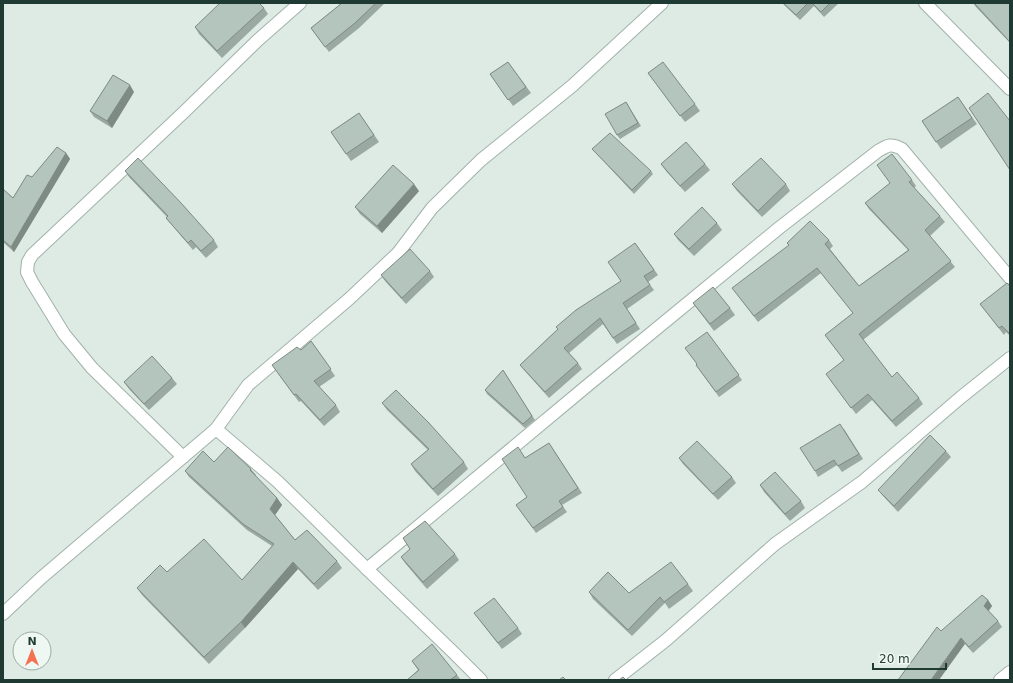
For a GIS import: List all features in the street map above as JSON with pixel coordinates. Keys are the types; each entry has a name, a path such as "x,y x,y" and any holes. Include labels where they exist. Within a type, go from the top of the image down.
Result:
{"street":[{"path":"183,457 92,368 64,334 27,272 28,262 32,255 258,40 300,3"},
{"path":"3,614 41,578 216,428 248,385 350,299 398,253 432,208 482,160 572,86 662,3"},
{"path":"926,3 1010,88"},
{"path":"366,569 779,228 887,145 895,145 902,148 1010,278"},
{"path":"615,680 665,641 775,544 862,482 960,398 1010,358"},
{"path":"216,428 277,481 481,680"},
{"path":"1000,680 1010,672"}],"building":[{"path":"220,3 259,3 264,8 217,51 195,27"},
{"path":"342,3 376,3 355,23 325,47 311,28"},
{"path":"783,3 808,3 796,15"},
{"path":"812,3 830,3 821,12"},
{"path":"974,3 1010,3 1010,42"},
{"path":"508,62 526,87 508,100 490,74"},
{"path":"663,62 695,104 680,116 648,73"},
{"path":"113,75 130,85 107,121 90,111"},
{"path":"988,93 1010,121 1010,170 969,108"},
{"path":"958,97 972,118 936,142 922,121"},
{"path":"626,102 638,123 617,135 605,114"},
{"path":"359,113 374,135 346,154 331,132"},
{"path":"610,133 651,171 632,190 592,149"},
{"path":"686,142 705,164 680,186 661,164"},
{"path":"57,147 66,153 11,247 3,240 3,189 13,198 27,175 32,177"},
{"path":"892,154 912,180 909,182 940,216 925,230 951,261 859,334 892,377 897,372 919,398 892,421 868,394 851,408 826,374 844,360 825,335 853,313 817,268 754,316 732,288 789,245 787,243 810,221 829,240 825,244 859,286 909,250 865,203 890,183 877,165"},
{"path":"138,158 214,240 201,251 191,240 188,243 166,218 168,216 125,171"},
{"path":"761,158 786,184 758,211 732,184"},
{"path":"393,165 414,184 377,226 355,207"},
{"path":"702,207 717,223 689,249 674,234"},
{"path":"635,243 654,270 644,276 650,285 623,303 636,323 613,338 600,318 564,348 578,363 545,392 520,365 558,329 556,327 576,310 621,281 608,262"},
{"path":"410,249 430,271 402,298 381,275"},
{"path":"1007,283 1010,286 1010,334 1002,326 999,328 980,304"},
{"path":"713,287 730,308 710,324 693,303"},
{"path":"707,332 739,375 716,392 685,348"},
{"path":"311,341 331,369 314,381 336,405 320,420 296,394 294,395 272,365 297,347 301,350"},
{"path":"152,356 172,378 144,404 124,382"},
{"path":"503,370 532,416 523,424 485,390"},
{"path":"396,390 429,423 464,462 433,489 411,464 429,449 382,403"},
{"path":"840,424 859,454 838,466 834,460 815,471 800,448"},
{"path":"930,435 946,451 894,506 878,490"},
{"path":"697,441 732,477 713,494 679,458"},
{"path":"549,443 578,488 559,501 563,507 533,528 516,505 527,497 502,459 518,447 525,458"},
{"path":"228,447 251,469 250,470 277,498 270,509 295,540 307,530 337,561 314,584 293,562 241,622 204,657 137,588 160,565 167,572 204,539 242,580 274,544 243,524 185,471 203,451 214,462"},
{"path":"775,472 801,501 785,514 760,485"},
{"path":"425,521 455,554 423,582 401,557 410,549 403,538"},
{"path":"671,562 688,584 664,602 660,597 628,630 589,592 608,572 629,593"},
{"path":"982,595 988,600 984,606 998,621 969,647 961,638 931,680 898,680 937,627 941,631"},
{"path":"494,598 518,628 498,643 474,613"},
{"path":"432,644 457,675 450,680 407,680 419,670 412,661"},
{"path":"563,677 566,680 559,680"},
{"path":"623,677 626,680 619,680"}]}
